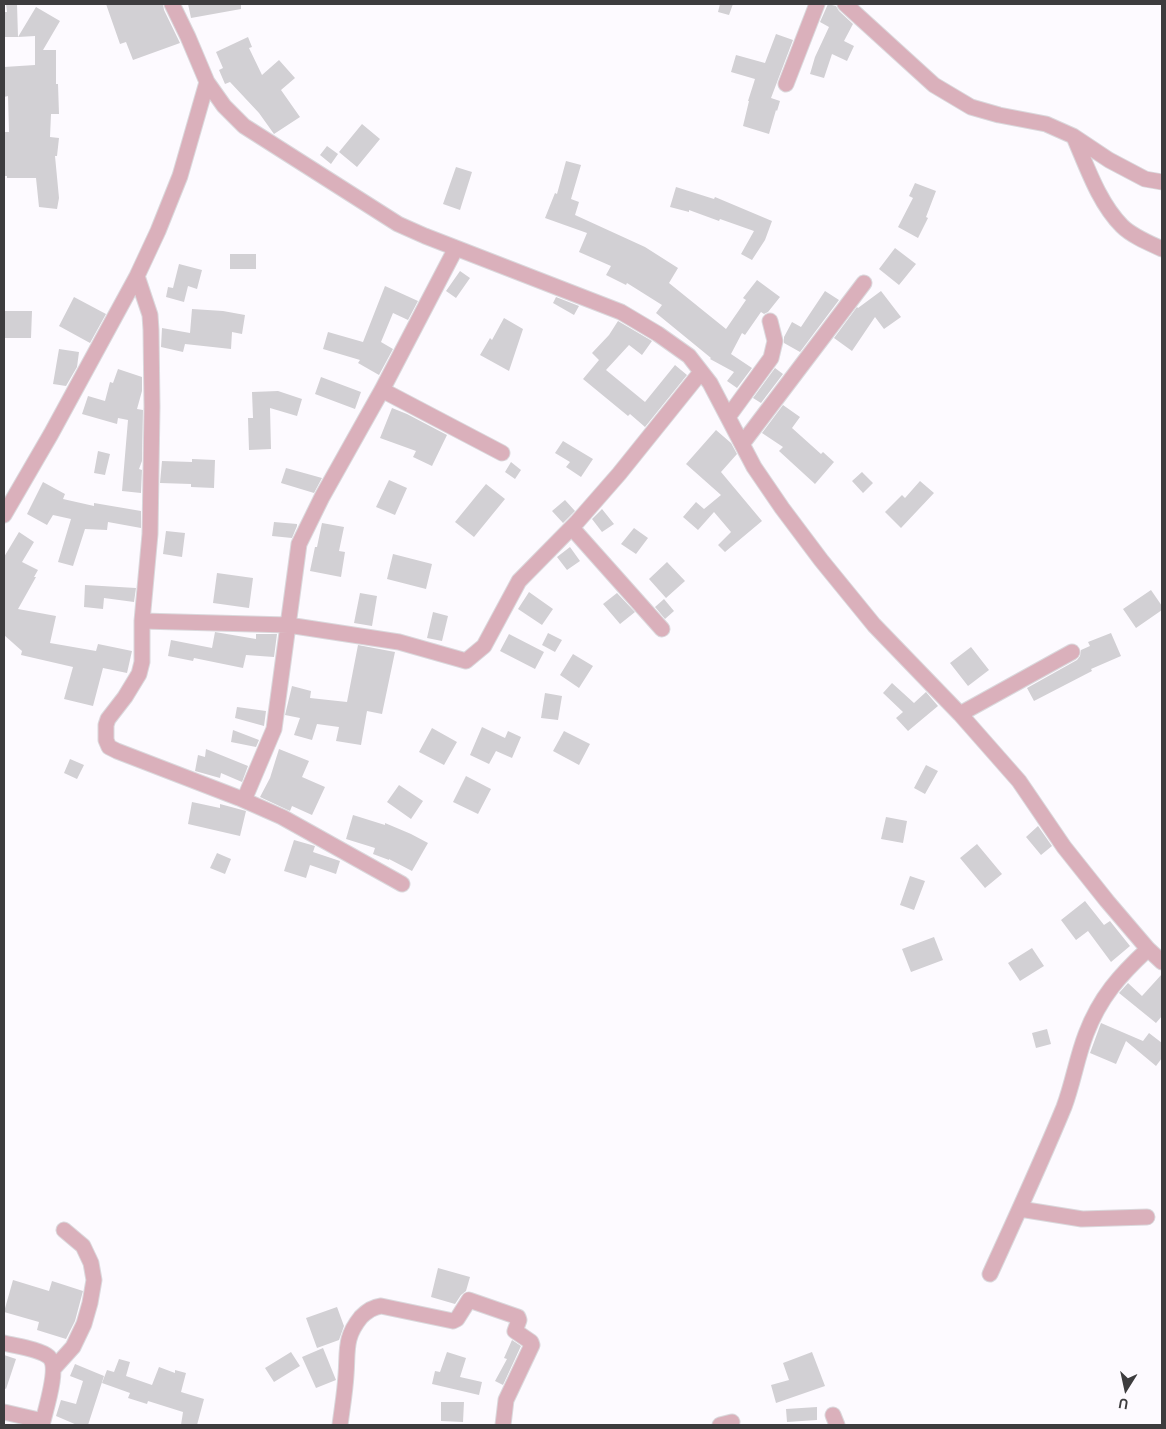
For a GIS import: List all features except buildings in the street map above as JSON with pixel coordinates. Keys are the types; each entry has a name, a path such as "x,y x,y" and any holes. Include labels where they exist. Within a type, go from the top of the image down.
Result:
{"street":[{"path":"172,4 207,82 230,112 244,126 398,224 621,312 658,334 689,356 710,383 754,467 821,560 874,625 960,714 1019,782 1064,847 1148,949 1162,962"},
{"path":"786,84 818,4"},
{"path":"845,4 934,85 971,107 1046,124 1073,136 1109,160 1145,180 1162,182"},
{"path":"4,515 137,276 158,231 180,176 207,82"},
{"path":"1073,136 1096,186 1123,228 1162,249"},
{"path":"244,800 274,729 300,544 322,497 382,390 456,248"},
{"path":"137,276 150,315 151,330 150,534 142,620 142,662 139,674 125,697 108,719 105,732 106,740 110,747 117,751 244,800 282,817 402,884"},
{"path":"742,444 864,283"},
{"path":"728,417 771,358 775,341 770,321"},
{"path":"142,620 288,625 399,642 466,661 484,646 519,582 572,528 619,474 701,372"},
{"path":"382,390 502,453"},
{"path":"572,528 662,629"},
{"path":"960,714 1072,652"},
{"path":"990,1274 1066,1102 1085,1034 1101,1001 1123,972 1148,949"},
{"path":"1020,1209 1082,1220 1146,1217"},
{"path":"4,1412 42,1423 54,1368 73,1347 84,1324 94,1280 91,1264 83,1246 64,1230"},
{"path":"340,1425 348,1344 352,1328 365,1314 372,1308 381,1306 453,1321 457,1319 469,1300 518,1317 514,1332 531,1342 532,1345 506,1400 503,1425"},
{"path":"4,1343 50,1357 54,1368"}]}
